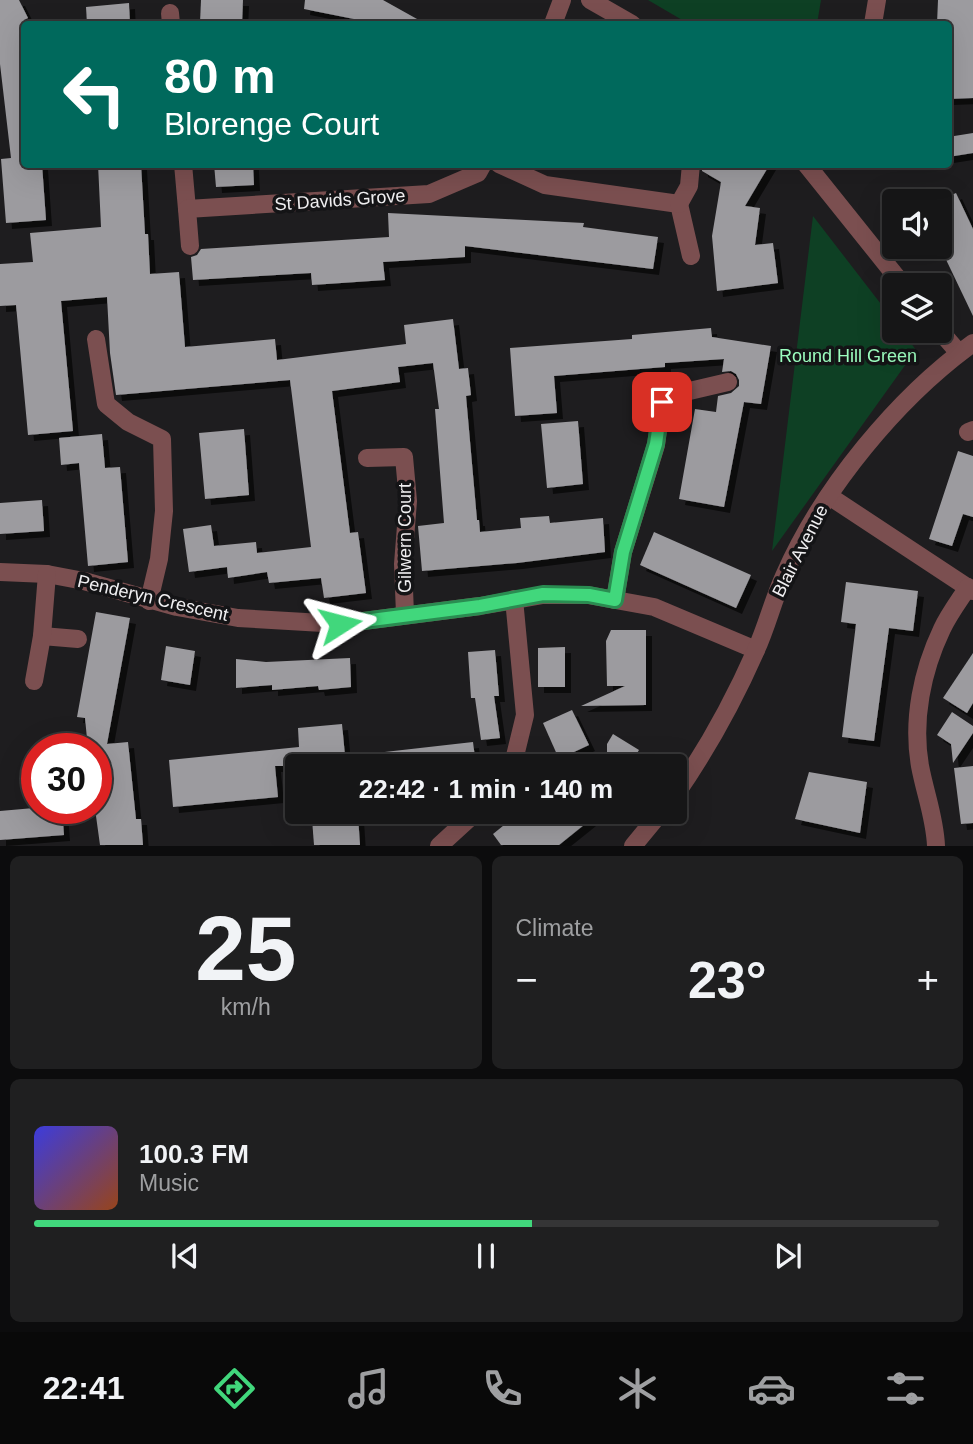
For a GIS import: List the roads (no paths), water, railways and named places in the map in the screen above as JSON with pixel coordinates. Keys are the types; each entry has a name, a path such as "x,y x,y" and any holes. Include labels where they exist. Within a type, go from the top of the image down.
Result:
{"street":[{"path":"554,21 562,0"},
{"path":"590,0 627,21"},
{"path":"874,21 877,0"},
{"path":"183,168 190,246"},
{"name":"St Davids Grove","path":"187,209 429,194 478,173 481,168"},
{"path":"508,168 545,185 679,204"},
{"path":"691,168 689,186 679,204 691,256"},
{"path":"817,168 894,273"},
{"path":"96,339 106,404 128,422 162,439 164,511 159,559 149,601"},
{"name":"Blair Avenue","path":"687,777 711,740 756,650 785,573 829,496 866,445 910,398 966,348"},
{"path":"615,600 623,552 656,444 662,402 681,393 727,382"},
{"name":"Gilwern Court","path":"367,458 404,457 408,501 403,564 405,614"},
{"path":"829,496 970,589 943,626 926,666 917,729 920,766 935,828 936,845"},
{"name":"Penderyn Crescent","path":"0,572 47,574 149,601 238,618 340,624 480,606 543,594 589,595 654,607 756,650"},
{"path":"34,681 42,636 47,574"},
{"path":"514,599 525,715 515,754"},
{"path":"42,636 78,639"},
{"path":"439,845 463,824"},
{"path":"634,845 651,824"}],"park label":[{"name":"Round Hill Green","path":"848,356"}]}
